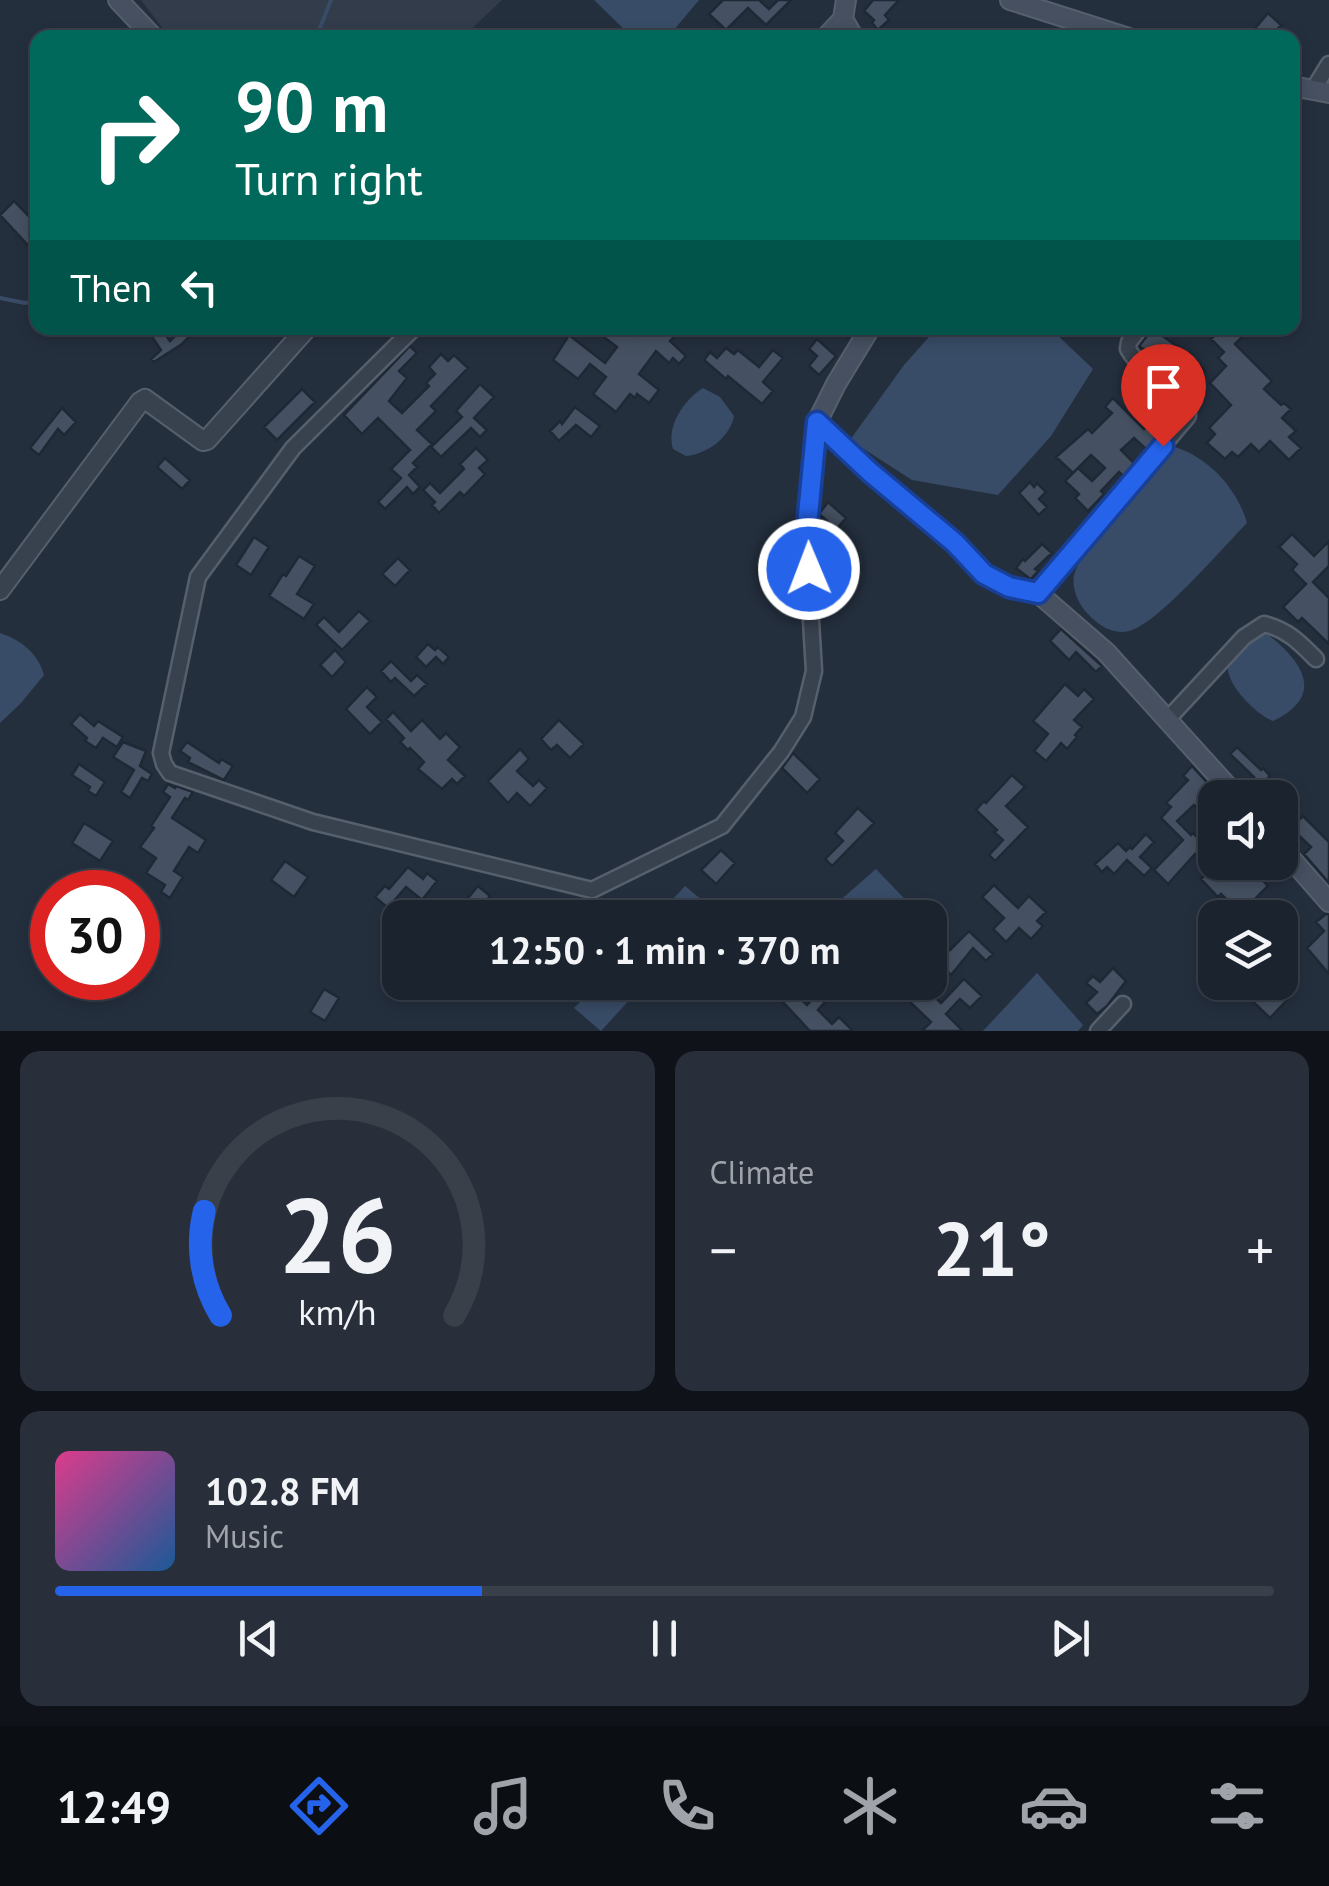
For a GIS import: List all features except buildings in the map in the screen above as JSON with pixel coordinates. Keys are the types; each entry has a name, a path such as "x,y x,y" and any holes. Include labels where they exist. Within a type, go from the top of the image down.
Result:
{"main road":[{"path":"118,0 146,30"},
{"path":"1010,0 1104,30"},
{"path":"866,335 817,422 955,543 984,574 1009,587 1038,593 1106,652 1222,780"},
{"path":"1298,867 1329,902"}],"street":[{"path":"1321,92 1329,64"},
{"path":"0,590 140,402 146,400 207,440 301,335"},
{"path":"407,335 293,448 198,577 161,753 164,764 170,772 313,822 592,890 722,826 782,752 804,717 814,671 806,536 817,422"},
{"path":"1038,593 1188,416 1188,408 1134,360 1128,349 1134,335"},
{"path":"1167,720 1244,636 1264,624 1294,636 1316,659"},
{"path":"1098,1031 1123,1004"}],"shaded area":[{"path":"141,0 502,0 470,30 164,30"}],"water":[{"path":"594,0 699,0 674,30 625,30"},
{"path":"931,335 1057,335 1093,369 1051,436 998,495 912,480 850,440"},
{"path":"703,388 720,397 734,416 732,424 717,443 686,456 673,449 674,423 689,399"},
{"path":"1175,447 1220,476 1247,523 1156,615 1129,631 1112,630 1096,622 1081,605 1074,589 1075,572 1094,537"},
{"path":"1262,630 1288,652 1303,676 1300,699 1273,721 1240,694 1229,675 1230,657"},
{"path":"0,633 28,648 44,675 0,723"},
{"path":"876,869 906,900 840,900"},
{"path":"685,886 702,900 672,900"},
{"path":"1037,973 1083,1025 1078,1031 983,1031"},
{"path":"582,1000 629,1000 601,1031 574,1008"}],"waterway":[{"path":"319,30 331,0"},
{"path":"0,298 30,302"}],"route":[{"path":"809,569 806,536 817,422 955,543 984,574 1009,587 1038,593 1163,446"}]}
